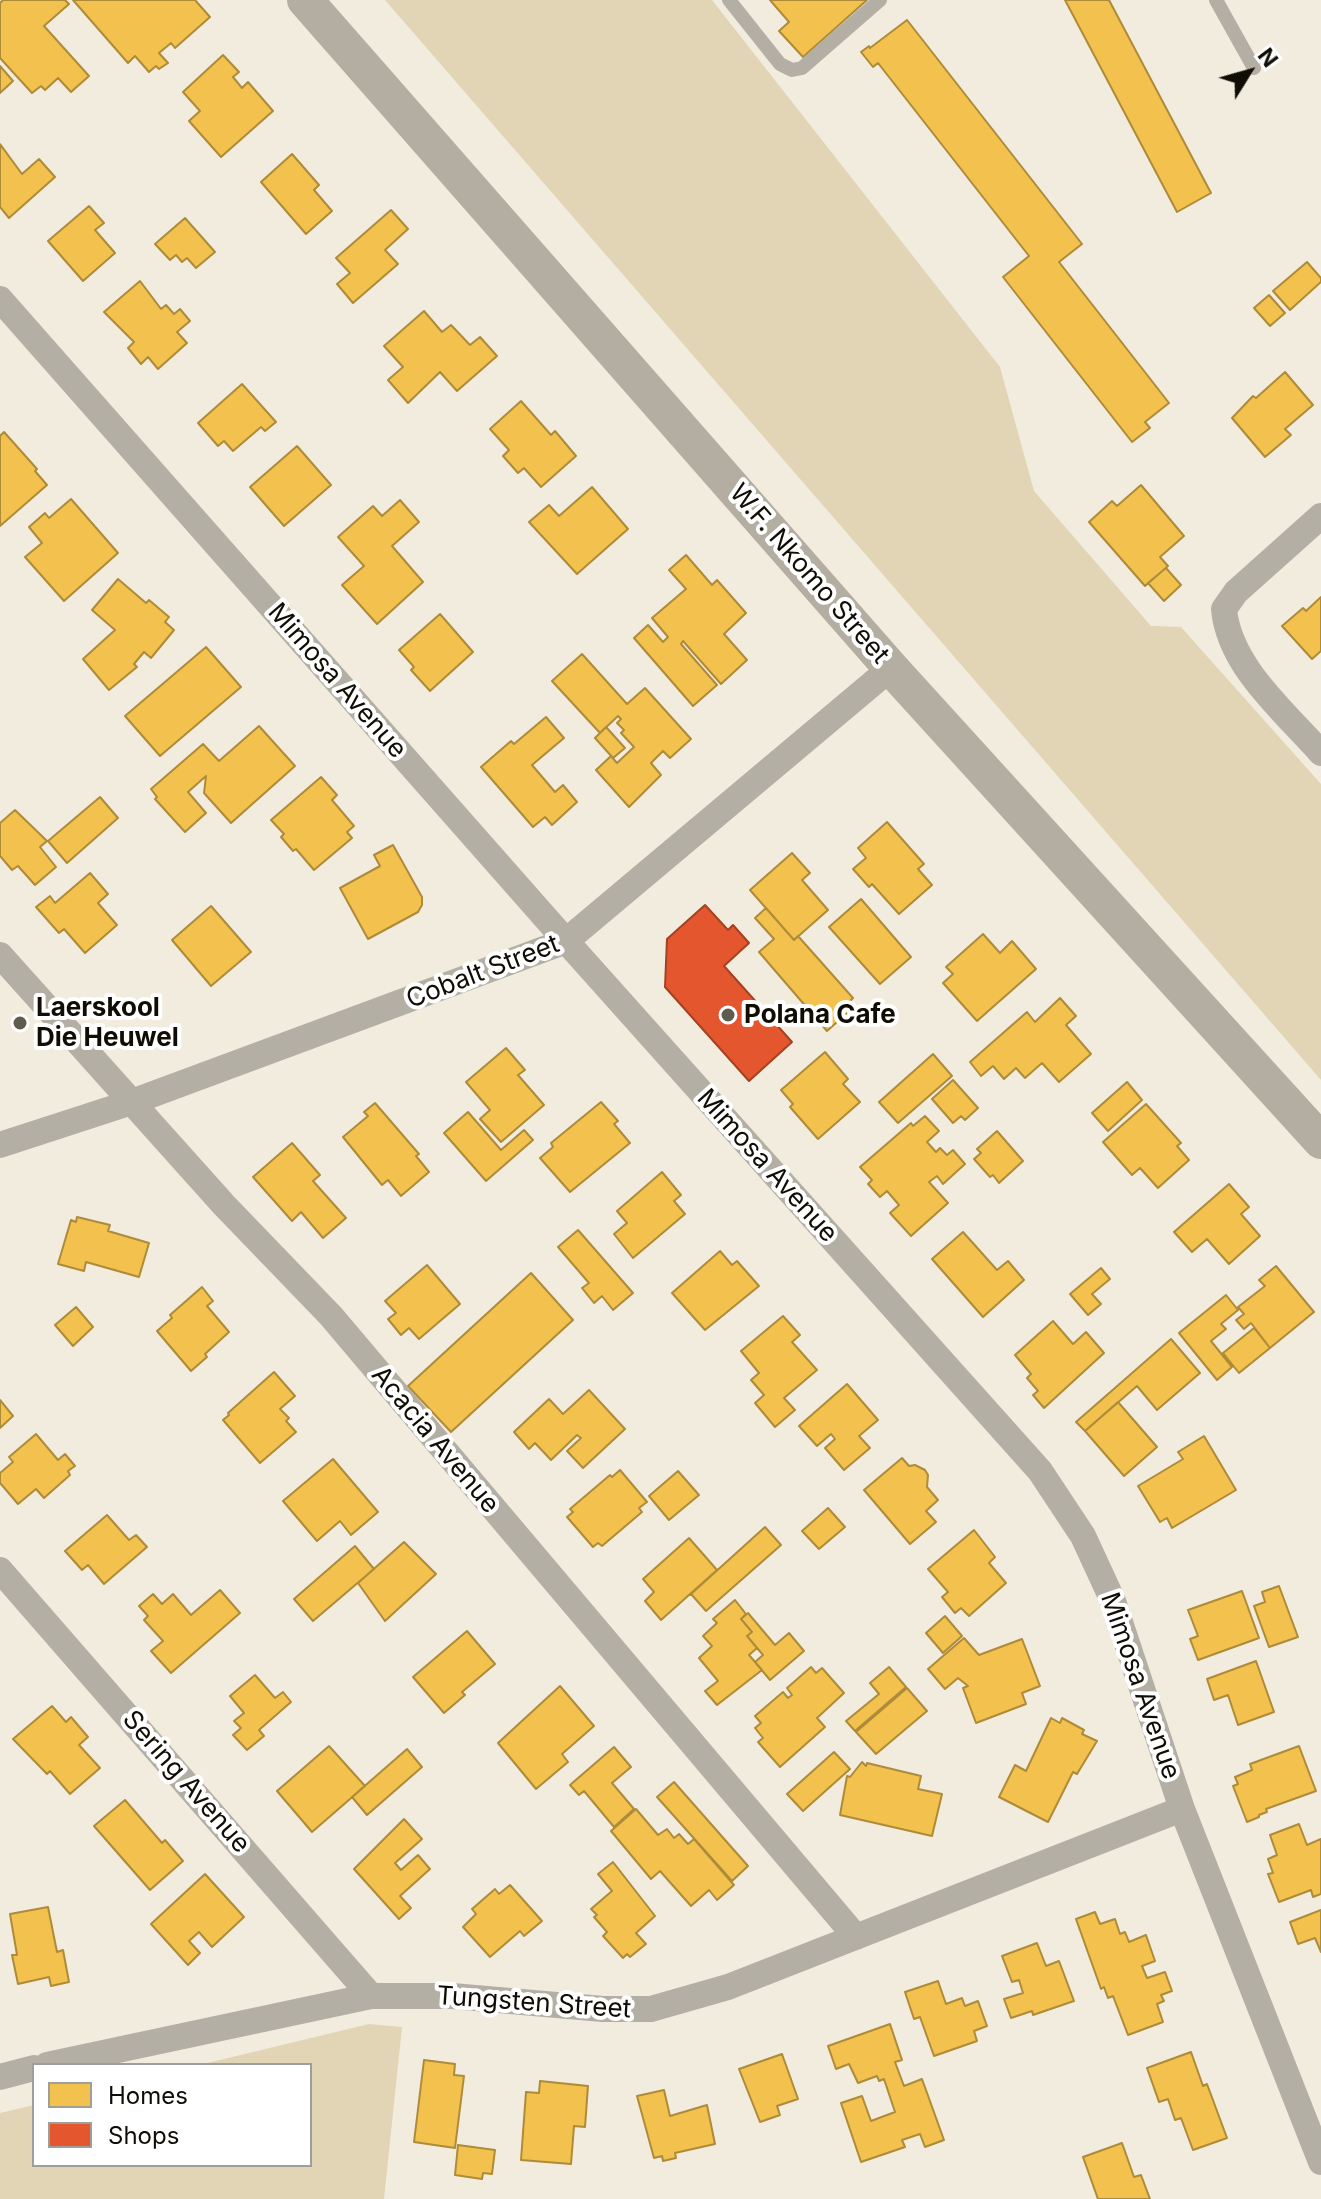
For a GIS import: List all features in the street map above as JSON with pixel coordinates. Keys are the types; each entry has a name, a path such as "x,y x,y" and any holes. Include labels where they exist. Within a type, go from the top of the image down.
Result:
{"main road":[{"name":"W.F. Nkomo Street","path":"305,0 891,668 1321,1141"}],"street":[{"name":"Mimosa Avenue","path":"0,299 566,941 1040,1471 1083,1536 1113,1601 1182,1809 1321,2162"},
{"path":"1321,516 1236,592 1224,609 1225,626 1240,660 1321,753"},
{"name":"Cobalt Street","path":"0,1145 132,1102 566,941 891,668"},
{"name":"Acacia Avenue","path":"0,955 224,1205 331,1316 856,1937"},
{"name":"Sering Avenue","path":"0,1570 9,1594 371,1996"},
{"name":"Tungsten Street","path":"56,2063 371,1996 452,1996 603,2009 651,2009 728,1987 1182,1809"},
{"path":"0,2077 32,2069"}],"lane":[{"path":"729,0 780,64 792,70 802,68 880,0"},
{"path":"1216,0 1254,68"}],"shaded area":[{"path":"385,0 712,0 1000,367 1034,491 1151,626 1181,627 1321,784 1321,1080"},
{"path":"369,2024 402,2027 384,2199 0,2199 0,2113 32,2105 32,2167 312,2167 312,2063 207,2063"}],"building: Homes":[{"path":"3,0 65,0 69,4 44,26 89,76 71,92 58,78 45,90 41,86 32,93 0,58 0,3"},
{"path":"73,0 195,0 210,17 175,48 171,43 159,53 168,63 159,69 156,66 149,72 135,56 128,63"},
{"path":"770,0 867,0 803,57 779,31 789,22"},
{"path":"1065,0 1109,0 1211,193 1177,212"},
{"path":"907,20 1082,244 1059,262 1169,403 1145,422 1150,428 1132,442 1003,277 1029,256 878,63 873,67 861,52"},
{"path":"223,55 239,72 233,77 242,88 248,82 273,111 221,157 189,121 200,111 183,92"},
{"path":"0,66 13,81 0,93"},
{"path":"0,144 22,174 39,159 55,177 9,218 0,207"},
{"path":"292,154 319,185 314,190 332,211 306,234 261,182"},
{"path":"89,206 104,223 95,230 115,253 83,281 48,241"},
{"path":"391,210 408,229 385,250 398,264 353,303 337,284 350,273 336,258"},
{"path":"185,218 215,252 196,268 187,258 182,262 176,255 170,260 155,244"},
{"path":"1307,262 1321,282 1290,310 1273,291"},
{"path":"140,281 161,309 166,305 174,314 180,309 190,321 177,332 187,343 158,369 148,357 141,364 128,348 134,342 104,312"},
{"path":"1269,295 1285,313 1270,326 1254,308"},
{"path":"424,311 442,332 451,325 470,345 480,337 497,356 457,391 440,372 408,403 388,380 403,367 384,346"},
{"path":"1285,372 1313,405 1285,429 1291,435 1265,457 1232,418 1253,396 1256,398"},
{"path":"242,384 276,422 265,431 261,427 233,451 224,441 218,446 198,423"},
{"path":"521,401 551,435 555,431 576,456 541,487 524,468 518,473 503,456 509,450 490,429"},
{"path":"4,432 47,485 0,526 0,436"},
{"path":"297,446 331,485 284,526 250,487"},
{"path":"1141,485 1184,536 1160,557 1168,566 1145,586 1089,522 1112,501 1117,506"},
{"path":"592,487 628,529 577,574 529,522 549,505 559,516"},
{"path":"71,499 118,553 64,601 25,557 42,543 29,527 45,513 49,518"},
{"path":"400,500 419,522 392,546 423,582 377,624 342,585 364,566 338,537 373,506 382,516"},
{"path":"686,555 712,585 717,580 746,613 724,634 747,660 721,684 683,641 681,644 717,685 693,706 634,638 648,625 663,642 668,637 652,618 686,589 669,570"},
{"path":"1166,568 1181,585 1164,601 1148,583"},
{"path":"118,579 146,603 149,600 169,617 165,622 174,630 151,658 144,652 134,664 137,667 109,690 83,659 115,630 92,610"},
{"path":"1321,597 1321,651 1312,659 1282,626"},
{"path":"440,614 473,652 430,691 411,670 414,667 399,650"},
{"path":"206,647 241,687 160,756 125,716"},
{"path":"582,654 627,704 645,688 691,739 670,758 663,751 651,763 661,775 629,807 596,770 611,756 617,763 634,747 621,733 624,730 617,723 621,719 618,716 600,733 552,681"},
{"path":"546,717 564,738 532,765 555,792 563,785 577,802 552,825 545,817 533,827 481,767"},
{"path":"259,726 295,766 231,823 204,793 206,776 188,792 206,813 185,832 155,799 157,797 151,789 203,744 219,761"},
{"path":"606,727 625,748 613,758 595,738"},
{"path":"321,777 337,795 332,800 354,826 347,832 352,838 314,870 296,849 293,851 281,837 284,834 271,820"},
{"path":"100,797 118,818 67,863 48,841"},
{"path":"15,810 47,841 40,847 56,867 35,885 18,866 12,870 0,856 0,823"},
{"path":"887,822 924,864 918,869 932,885 899,914 872,884 869,887 853,869 866,858 858,848"},
{"path":"393,845 422,897 422,905 418,912 368,939 340,888 380,866 374,855"},
{"path":"792,853 810,873 802,880 828,910 794,940 750,890"},
{"path":"90,873 108,894 98,903 117,925 85,953 64,929 59,933 36,907 50,896 55,903"},
{"path":"861,899 911,957 880,984 829,927"},
{"path":"211,906 251,952 211,986 172,940"},
{"path":"766,908 794,940 798,936 853,998 849,1002 854,1007 827,1031 759,952 774,939 755,918"},
{"path":"983,934 1000,953 1012,941 1036,969 977,1021 943,983 953,974 946,967"},
{"path":"1060,998 1076,1016 1066,1025 1091,1054 1059,1082 1042,1063 1025,1078 1016,1068 1004,1079 993,1066 981,1076 970,1062 1027,1012 1035,1022"},
{"path":"506,1048 525,1070 518,1075 544,1105 501,1142 480,1119 490,1110 466,1082"},
{"path":"825,1052 848,1079 843,1084 860,1102 818,1139 790,1107 793,1104 781,1090"},
{"path":"933,1054 952,1076 898,1123 879,1102"},
{"path":"953,1080 978,1108 965,1120 961,1116 953,1123 932,1099"},
{"path":"1127,1082 1142,1100 1108,1131 1092,1113"},
{"path":"601,1102 618,1121 614,1124 630,1143 570,1192 540,1158 553,1147 551,1143"},
{"path":"375,1103 419,1154 416,1156 429,1172 401,1196 388,1180 382,1185 343,1137 368,1116 364,1112"},
{"path":"1146,1104 1181,1143 1177,1146 1189,1160 1158,1188 1140,1168 1132,1175 1103,1142"},
{"path":"468,1112 501,1150 524,1130 533,1140 486,1181 444,1133"},
{"path":"925,1116 939,1131 927,1142 936,1152 940,1148 947,1155 953,1150 965,1164 943,1184 937,1176 929,1182 948,1203 911,1236 890,1213 899,1205 887,1191 880,1197 868,1184 872,1180 860,1167 911,1123 913,1126"},
{"path":"997,1131 1023,1161 999,1183 974,1159 981,1153 977,1149"},
{"path":"292,1143 320,1175 313,1181 346,1218 323,1238 301,1212 292,1221 253,1177"},
{"path":"662,1172 681,1195 674,1201 685,1214 633,1258 614,1234 627,1223 617,1211"},
{"path":"1229,1184 1249,1207 1241,1214 1260,1236 1229,1264 1207,1239 1192,1252 1174,1232"},
{"path":"77,1217 110,1225 108,1231 149,1243 139,1277 86,1262 84,1271 58,1264 71,1220 76,1222"},
{"path":"578,1230 633,1293 613,1310 602,1296 594,1303 582,1288 589,1283 558,1247"},
{"path":"963,1232 997,1270 1008,1261 1024,1280 983,1317 932,1259"},
{"path":"720,1251 732,1265 737,1261 759,1286 705,1330 672,1293"},
{"path":"427,1265 460,1304 419,1339 409,1328 401,1335 388,1319 396,1313 385,1301"},
{"path":"1276,1266 1314,1312 1270,1348 1251,1323 1244,1329 1236,1320 1244,1314 1238,1307 1265,1286 1259,1280"},
{"path":"1101,1268 1110,1279 1092,1294 1101,1304 1088,1315 1070,1294"},
{"path":"531,1273 573,1320 451,1432 408,1386"},
{"path":"202,1287 213,1301 207,1306 229,1332 191,1371 157,1331"},
{"path":"1226,1295 1238,1310 1221,1324 1226,1329 1211,1341 1232,1367 1217,1380 1179,1333"},
{"path":"76,1307 93,1327 73,1346 55,1325"},
{"path":"783,1316 800,1335 792,1342 817,1370 784,1398 795,1410 775,1427 755,1403 764,1395 751,1380 759,1373 741,1351"},
{"path":"1053,1321 1073,1344 1086,1332 1104,1353 1044,1408 1033,1395 1038,1391 1027,1378 1031,1374 1015,1355"},
{"path":"1254,1328 1270,1348 1239,1373 1223,1353"},
{"path":"1171,1339 1200,1373 1157,1410 1137,1386 1085,1431 1076,1422"},
{"path":"274,1372 295,1396 280,1409 296,1432 260,1463 223,1420"},
{"path":"847,1384 878,1420 859,1436 870,1448 844,1470 825,1448 835,1439 831,1434 817,1446 799,1426"},
{"path":"589,1390 625,1429 583,1468 567,1451 581,1438 577,1435 551,1460 535,1443 529,1449 514,1432 549,1399 563,1414"},
{"path":"0,1400 13,1416 0,1428"},
{"path":"1118,1402 1157,1447 1124,1476 1085,1431"},
{"path":"36,1434 58,1460 65,1454 75,1466 68,1471 70,1475 44,1498 36,1489 18,1504 0,1483 0,1473 13,1462 9,1457"},
{"path":"1204,1436 1236,1490 1172,1528 1167,1518 1160,1522 1138,1486 1183,1459 1178,1452"},
{"path":"902,1458 909,1466 915,1465 925,1470 927,1487 938,1500 926,1511 936,1522 910,1544 864,1490"},
{"path":"333,1459 378,1512 351,1535 340,1521 317,1541 283,1501"},
{"path":"620,1470 647,1502 639,1508 642,1512 602,1546 598,1543 593,1547 567,1517 573,1512 570,1509"},
{"path":"678,1471 699,1495 669,1520 649,1496"},
{"path":"828,1508 845,1527 819,1549 802,1531"},
{"path":"107,1515 129,1540 136,1535 147,1547 104,1584 88,1565 82,1570 65,1551"},
{"path":"765,1527 781,1545 706,1611 691,1594"},
{"path":"974,1530 995,1557 989,1563 1006,1583 969,1616 961,1608 955,1613 942,1597 948,1592 928,1569"},
{"path":"689,1538 717,1570 661,1620 645,1601 654,1592 643,1579"},
{"path":"404,1542 436,1574 385,1621 358,1583"},
{"path":"355,1546 374,1569 313,1621 294,1599"},
{"path":"1279,1586 1298,1637 1269,1647 1254,1606 1265,1602 1262,1592"},
{"path":"220,1590 240,1613 171,1673 151,1651 163,1641 144,1620 148,1616 139,1606 153,1594 162,1604 173,1594 191,1615"},
{"path":"1242,1591 1259,1638 1198,1660 1190,1639 1198,1636 1188,1610"},
{"path":"735,1600 746,1614 741,1619 752,1632 747,1636 757,1648 749,1655 762,1670 717,1705 705,1691 718,1681 699,1658 712,1646 703,1636 717,1623 713,1619"},
{"path":"748,1613 775,1645 789,1633 804,1651 770,1680 755,1662 763,1655 747,1636 752,1632 741,1619"},
{"path":"945,1616 962,1636 943,1653 926,1633"},
{"path":"467,1631 495,1664 462,1692 465,1695 444,1713 413,1677"},
{"path":"964,1638 979,1655 1022,1639 1040,1686 1022,1693 1026,1704 976,1723 963,1688 968,1686 958,1678 945,1689 928,1669"},
{"path":"1256,1661 1274,1712 1238,1725 1228,1695 1214,1700 1207,1679"},
{"path":"811,1667 816,1673 822,1668 844,1693 817,1718 825,1727 780,1767 758,1742 763,1738 755,1728 761,1723 755,1716 783,1692 788,1698 792,1695 787,1688"},
{"path":"889,1667 906,1687 855,1731 846,1721 879,1694 870,1683"},
{"path":"255,1675 275,1698 283,1692 291,1702 259,1730 264,1736 247,1750 233,1735 241,1728 234,1721 244,1713 230,1696"},
{"path":"560,1686 594,1726 562,1754 568,1762 536,1789 498,1743"},
{"path":"907,1688 927,1711 876,1754 856,1732"},
{"path":"52,1706 66,1722 71,1717 88,1737 79,1745 100,1768 70,1794 50,1771 47,1774 13,1739"},
{"path":"1051,1718 1060,1723 1062,1718 1097,1741 1077,1774 1073,1772 1048,1822 999,1797 1015,1765 1026,1771"},
{"path":"329,1746 365,1786 312,1832 277,1791"},
{"path":"1299,1746 1316,1791 1266,1809 1267,1812 1247,1822 1233,1786 1238,1784 1235,1777 1252,1770 1250,1764"},
{"path":"614,1747 631,1767 612,1783 634,1809 614,1827 584,1791 579,1795 570,1785"},
{"path":"407,1749 422,1767 367,1815 352,1797"},
{"path":"834,1752 850,1769 803,1811 787,1794"},
{"path":"862,1762 866,1766 867,1763 921,1776 918,1789 942,1794 932,1836 840,1815 847,1776 850,1777"},
{"path":"674,1782 748,1866 732,1881 657,1797"},
{"path":"125,1800 162,1843 165,1840 183,1861 150,1890 94,1826"},
{"path":"636,1809 658,1835 667,1829 674,1838 679,1834 688,1844 694,1839 734,1885 717,1900 709,1890 691,1906 660,1871 651,1879 611,1831"},
{"path":"404,1819 422,1839 395,1863 401,1870 418,1855 430,1869 400,1896 411,1908 399,1919 354,1869"},
{"path":"1299,1824 1307,1845 1321,1839 1321,1894 1313,1897 1311,1890 1279,1902 1268,1874 1273,1873 1268,1859 1277,1855 1270,1835"},
{"path":"613,1862 655,1916 636,1933 646,1944 630,1957 627,1954 623,1958 603,1936 607,1932 591,1909 612,1891 598,1874"},
{"path":"205,1874 244,1917 212,1947 199,1932 189,1941 200,1953 188,1965 151,1924"},
{"path":"510,1885 542,1921 524,1936 520,1931 490,1957 463,1927 476,1914 472,1909 495,1889 499,1894"},
{"path":"48,1907 57,1952 63,1950 69,1982 51,1986 49,1977 18,1984 12,1955 17,1955 10,1914"},
{"path":"1321,1910 1321,1952 1315,1938 1298,1944 1290,1922"},
{"path":"1095,1912 1100,1924 1115,1919 1120,1934 1125,1932 1129,1942 1146,1935 1155,1961 1142,1966 1147,1978 1165,1972 1172,1991 1161,1995 1164,2001 1157,2004 1163,2022 1128,2035 1113,1996 1108,1998 1104,1987 1101,1989 1076,1919"},
{"path":"1037,1943 1046,1966 1059,1961 1074,2001 1033,2015 1032,2011 1011,2018 1004,1999 1023,1993 1019,1980 1012,1982 1002,1956"},
{"path":"938,1981 946,2004 962,1998 965,2006 978,2001 987,2026 974,2031 977,2041 934,2056 920,2017 914,2019 905,1992"},
{"path":"890,2024 902,2060 895,2062 904,2086 922,2079 944,2140 925,2147 920,2134 902,2140 905,2147 861,2162 841,2103 862,2096 871,2121 895,2112 884,2079 879,2081 877,2076 858,2083 849,2064 836,2069 828,2046"},
{"path":"1191,2052 1203,2086 1207,2084 1227,2138 1193,2150 1181,2118 1175,2120 1168,2099 1159,2102 1147,2068"},
{"path":"782,2054 798,2099 777,2106 780,2115 760,2122 739,2069"},
{"path":"424,2060 455,2064 454,2075 464,2076 455,2148 414,2142"},
{"path":"540,2081 588,2086 585,2127 574,2126 571,2164 521,2160 526,2092 539,2093"},
{"path":"664,2090 670,2116 707,2105 715,2144 675,2153 676,2158 663,2161 662,2156 654,2158 637,2096"},
{"path":"1122,2143 1134,2177 1141,2175 1150,2199 1098,2199 1083,2157"},
{"path":"458,2145 495,2150 492,2174 483,2173 482,2179 455,2175"}],"building: Shops":[{"name":"Polana Cafe","path":"705,905 728,930 733,925 749,943 724,966 792,1042 749,1081 665,987 667,939"}],"place":[{"name":"Polana Cafe","path":"728,1015"},
{"name":"Laerskool Die Heuwel","path":"20,1023"}]}
